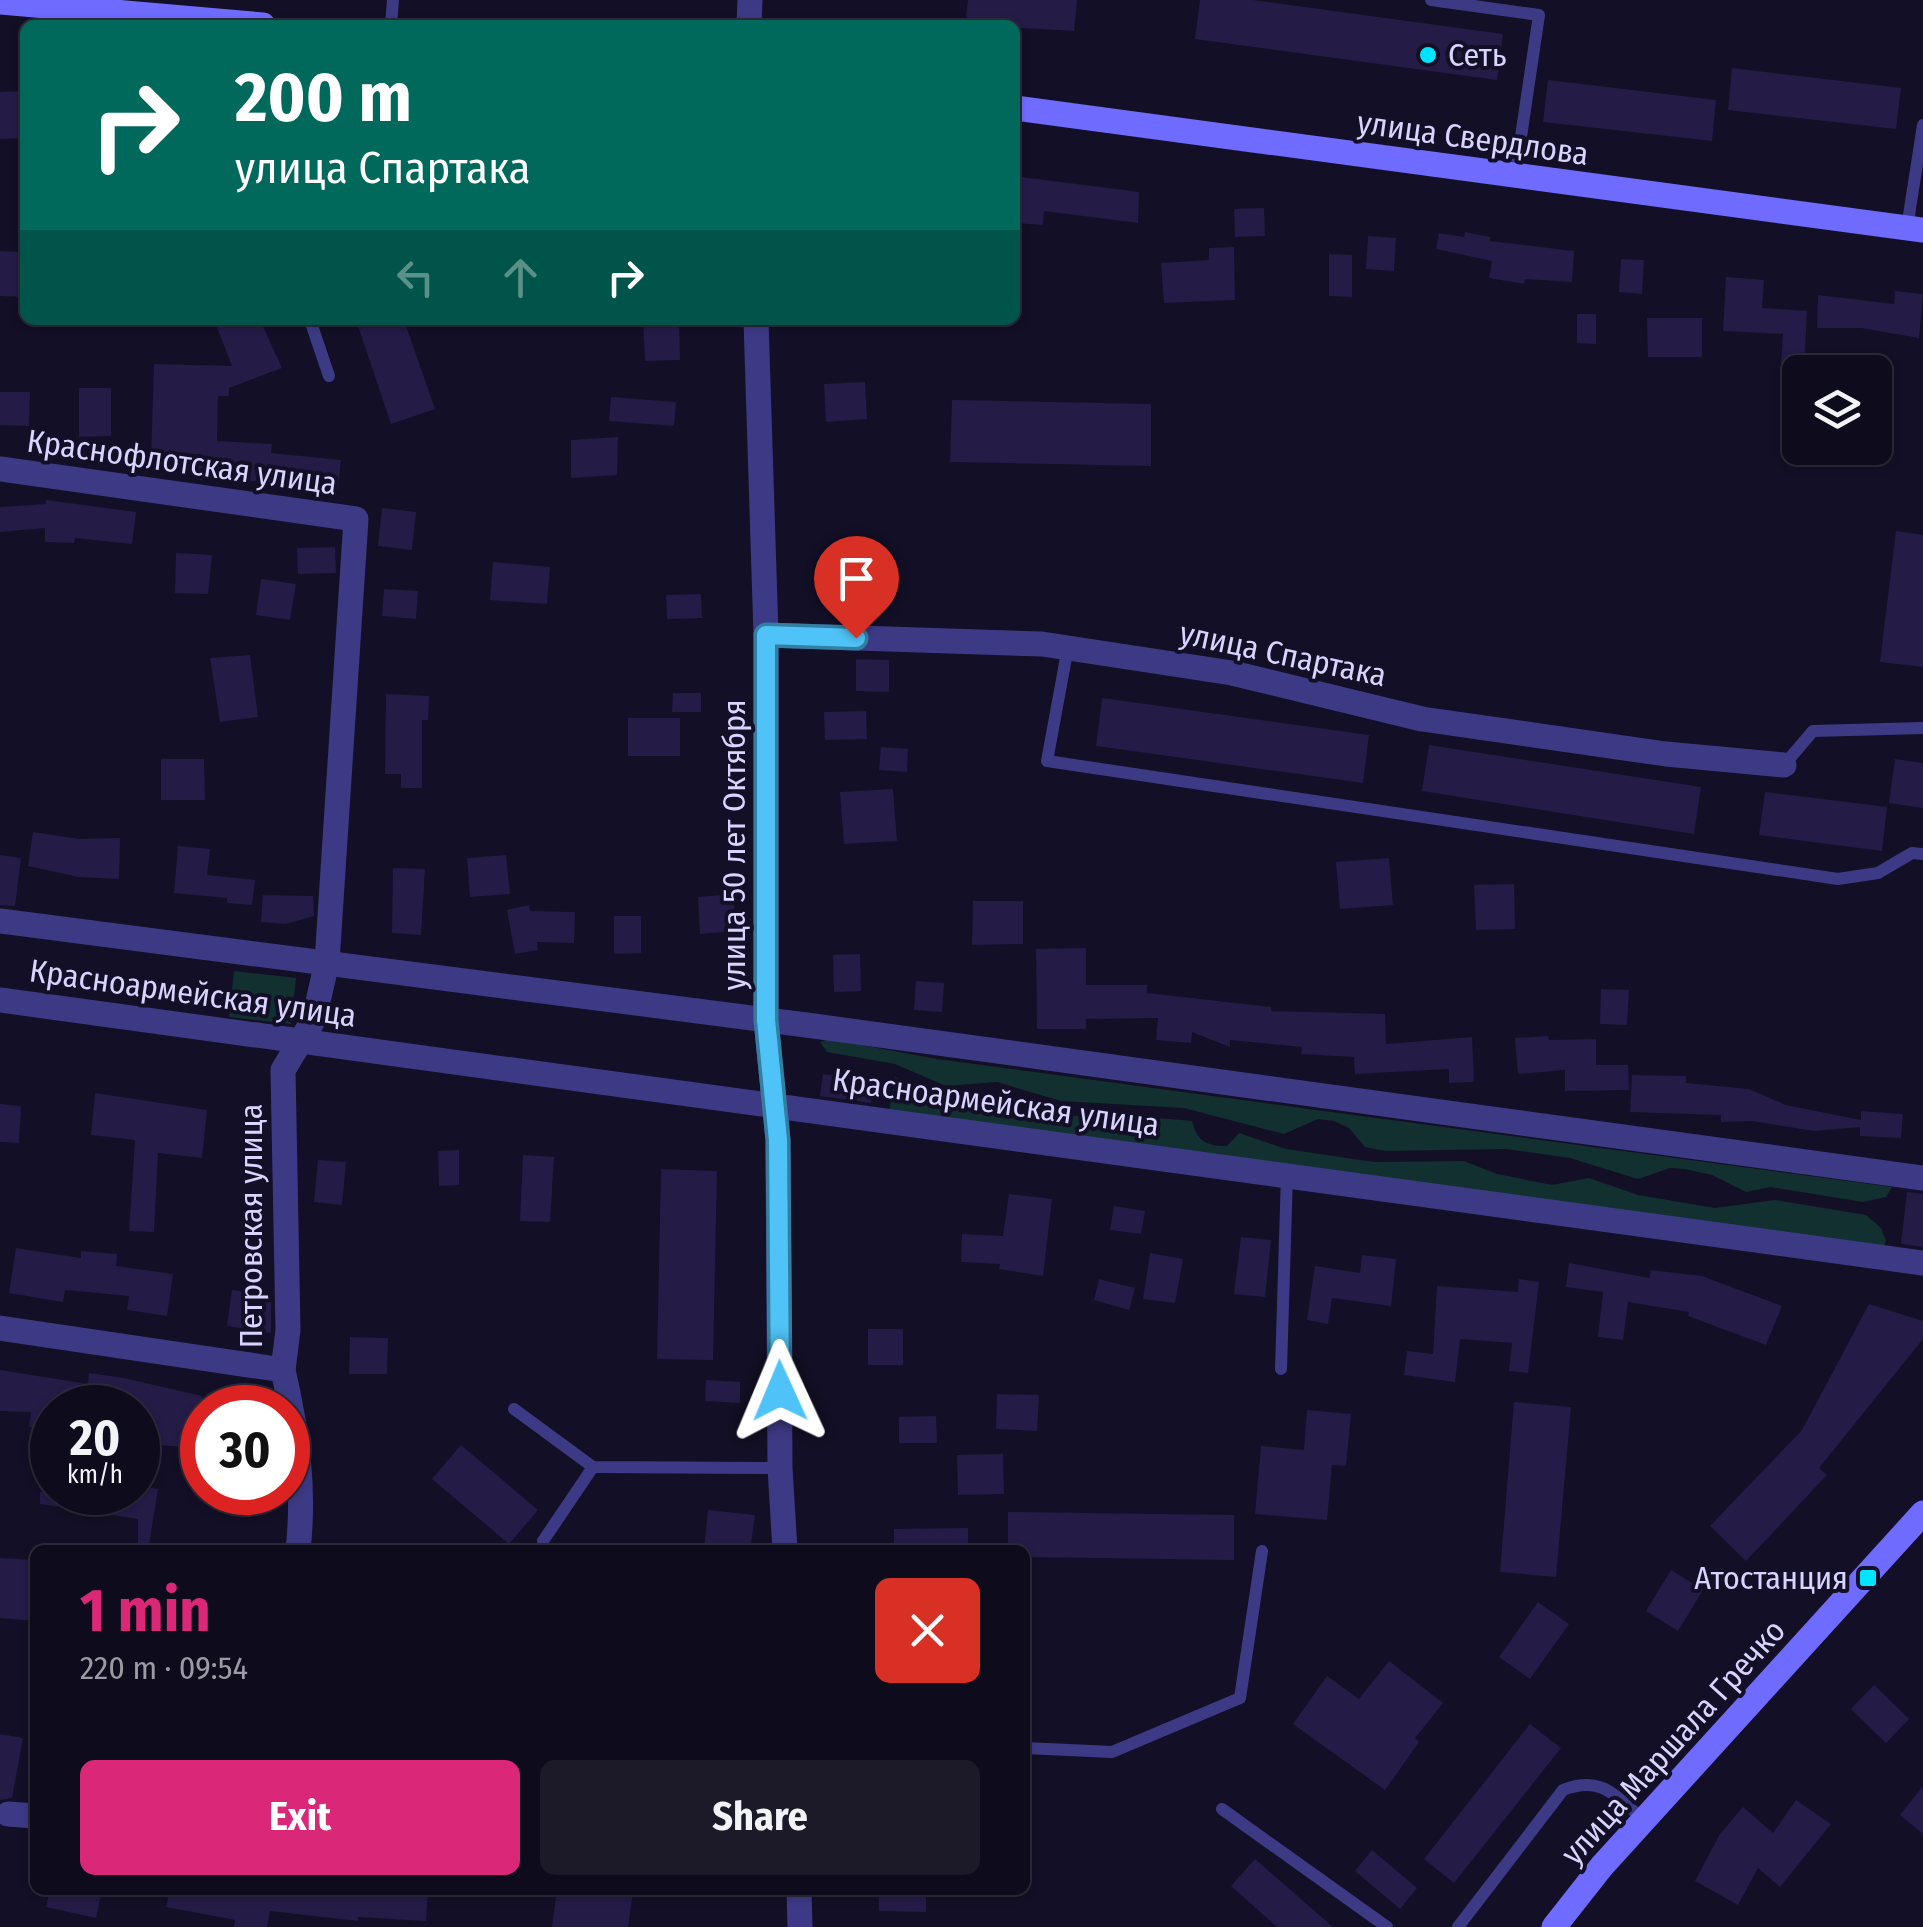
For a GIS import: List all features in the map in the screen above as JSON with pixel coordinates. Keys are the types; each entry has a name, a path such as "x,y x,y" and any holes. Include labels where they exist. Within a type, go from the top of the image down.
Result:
{"main road":[{"path":"0,2 206,20"},
{"name":"улица Свердлова","path":"1020,109 1915,230"},
{"name":"улица Маршала Гречко","path":"1554,1927 1644,1820 1923,1514"}],"street":[{"name":"улица 50 лет Октября","path":"756,325 766,635 766,1020 778,1140 784,1545"},
{"name":"Краснофлотская улица","path":"0,469 356,519"},
{"name":"Петровская улица","path":"0,1328 283,1370 288,1330 284,1070 314,1019 327,962 356,519"},
{"name":"улица Спартака","path":"766,635 1068,648 1232,673 1422,719 1666,754 1784,765"},
{"name":"Красноармейская улица","path":"0,920 1923,1178"},
{"name":"Красноармейская улица","path":"0,1000 734,1104 774,1106 1923,1263"},
{"path":"283,1370 296,1427 304,1505 299,1545"},
{"path":"8,1814 30,1816"},
{"path":"798,1895 800,1927"}],"lane":[{"path":"1431,0 1539,15 1515,177"},
{"path":"1915,230 1923,125"},
{"path":"312,325 329,376"},
{"path":"1068,648 1047,761 1838,879 1878,872 1912,853 1923,854"},
{"path":"1784,765 1813,731 1923,728"},
{"path":"1281,1369 1287,1175"},
{"path":"514,1409 593,1466 780,1468"},
{"path":"543,1542 593,1466"},
{"path":"1030,1748 1112,1752 1240,1698 1262,1551"},
{"path":"1458,1927 1563,1790 1586,1781 1603,1787 1644,1820"},
{"path":"1222,1809 1387,1927"}],"green space":[{"path":"234,971 296,978 291,1024 229,1017"},
{"path":"829,1039 937,1059 1892,1187 1886,1197 1863,1202 1770,1187 1746,1192 1712,1175 1685,1169 1670,1168 1638,1179 1570,1158 1506,1149 1385,1151 1365,1147 1349,1128 1334,1121 1318,1119 1284,1134 1184,1108 1061,1101 997,1082 946,1086 895,1064 827,1052 820,1042"},
{"path":"895,1077 937,1098 981,1108 1192,1121 1200,1138 1213,1145 1227,1146 1239,1133 1286,1149 1374,1162 1464,1161 1497,1174 1552,1185 1589,1178 1638,1195 1715,1208 1775,1200 1866,1215 1881,1228 1886,1241 1884,1246 889,1112"}],"building":[{"path":"968,0 1077,0 1074,31 1020,28 1020,20 966,20"},
{"path":"1200,0 1253,0 1503,34 1497,80 1195,39"},
{"path":"1732,68 1901,88 1896,129 1728,110"},
{"path":"1548,80 1716,100 1712,141 1543,122"},
{"path":"20,91 20,138 0,139 0,92"},
{"path":"1020,177 1139,192 1138,223 1044,211 1043,225 1020,223"},
{"path":"1264,208 1265,236 1235,237 1234,209"},
{"path":"1465,232 1490,237 1490,241 1574,251 1572,282 1525,279 1524,284 1489,278 1492,261 1436,249 1439,233 1464,237"},
{"path":"1368,236 1396,238 1394,271 1366,269"},
{"path":"1234,247 1235,300 1164,303 1161,263 1209,260 1209,248"},
{"path":"0,251 20,252 20,297 0,296"},
{"path":"1329,254 1352,255 1352,297 1329,296"},
{"path":"1621,259 1644,260 1642,294 1619,292"},
{"path":"1726,277 1764,280 1762,308 1807,311 1805,355 1782,355 1782,366 1781,366 1783,334 1723,331"},
{"path":"1895,291 1923,294 1919,338 1861,328 1817,328 1818,295 1894,304"},
{"path":"1577,314 1596,314 1596,344 1577,343"},
{"path":"1647,318 1702,318 1702,357 1648,357"},
{"path":"216,325 262,325 282,368 229,388 229,396 218,396 217,441 272,444 271,453 341,460 338,490 300,486 300,482 197,480 197,462 151,461 154,364 232,366"},
{"path":"358,325 406,325 435,409 391,424"},
{"path":"643,325 679,325 680,360 645,361"},
{"path":"865,382 867,419 826,422 824,384"},
{"path":"79,388 111,388 111,436 79,437"},
{"path":"0,392 30,392 29,426 0,425"},
{"path":"611,397 676,402 674,426 609,421"},
{"path":"952,400 1151,404 1151,466 950,462"},
{"path":"618,437 617,475 571,478 571,440"},
{"path":"46,500 136,512 132,544 75,538 74,543 45,542 45,528 0,532 0,507 46,504"},
{"path":"382,508 416,512 412,550 378,546"},
{"path":"1896,531 1923,535 1923,667 1880,662"},
{"path":"834,541 869,543 867,580 832,578"},
{"path":"335,547 336,573 298,574 297,548"},
{"path":"176,553 212,555 208,594 175,593"},
{"path":"493,562 550,567 547,604 490,600"},
{"path":"261,579 296,584 290,620 256,615"},
{"path":"384,589 418,591 416,619 382,616"},
{"path":"701,594 702,618 667,619 666,595"},
{"path":"250,655 258,717 220,722 210,658"},
{"path":"856,659 889,660 889,692 856,691"},
{"path":"673,693 701,693 701,712 672,712"},
{"path":"386,694 429,696 428,720 422,720 422,788 401,788 401,774 385,774"},
{"path":"1102,698 1369,735 1363,783 1096,746"},
{"path":"866,711 867,739 825,740 824,712"},
{"path":"628,718 680,718 680,756 628,756"},
{"path":"1429,745 1701,787 1694,834 1422,791"},
{"path":"881,747 908,749 907,772 879,770"},
{"path":"161,759 204,759 205,800 161,800"},
{"path":"1895,759 1923,763 1923,808 1889,803"},
{"path":"893,789 897,841 844,844 840,792"},
{"path":"1765,792 1887,807 1882,851 1759,835"},
{"path":"33,832 79,839 120,838 119,879 78,877 28,866"},
{"path":"178,846 210,849 207,875 255,880 252,905 227,903 227,898 174,893"},
{"path":"0,855 21,858 15,906 0,905"},
{"path":"506,855 510,894 470,897 467,858"},
{"path":"1389,858 1393,905 1340,909 1336,862"},
{"path":"393,868 425,869 421,935 392,933"},
{"path":"1514,884 1515,929 1476,930 1474,885"},
{"path":"733,894 736,931 700,934 698,897"},
{"path":"263,895 313,896 314,916 286,924 261,922"},
{"path":"973,901 1023,901 1023,944 972,945"},
{"path":"529,905 530,911 575,912 574,943 537,942 538,950 515,954 507,910"},
{"path":"614,916 641,916 641,953 614,954"},
{"path":"1086,948 1086,985 1147,985 1147,993 1271,1007 1271,1011 1385,1014 1386,1044 1472,1037 1474,1082 1449,1083 1449,1069 1355,1074 1354,1057 1301,1054 1302,1047 1230,1040 1230,1047 1192,1032 1191,1043 1156,1040 1158,1018 1086,1019 1086,1029 1037,1029 1036,949"},
{"path":"860,954 861,991 834,992 833,955"},
{"path":"916,981 944,983 942,1012 914,1010"},
{"path":"1601,989 1629,990 1627,1025 1600,1024"},
{"path":"1548,1036 1549,1040 1596,1039 1596,1065 1628,1065 1629,1090 1565,1091 1565,1070 1518,1074 1515,1038"},
{"path":"823,1074 874,1081 871,1103 820,1096"},
{"path":"1632,1075 1686,1076 1686,1083 1749,1089 1786,1105 1861,1120 1861,1111 1903,1114 1901,1138 1860,1136 1860,1127 1814,1131 1751,1121 1721,1122 1721,1115 1630,1112"},
{"path":"95,1093 207,1110 202,1158 158,1153 154,1232 129,1231 135,1140 91,1135"},
{"path":"0,1104 21,1106 19,1143 0,1142"},
{"path":"459,1150 459,1185 439,1186 438,1151"},
{"path":"523,1155 554,1157 550,1222 520,1221"},
{"path":"318,1160 346,1162 342,1205 314,1202"},
{"path":"661,1169 717,1171 713,1360 657,1359"},
{"path":"1907,1192 1923,1194 1923,1247 1901,1244"},
{"path":"1009,1194 1052,1199 1043,1276 999,1269 1000,1264 961,1262 962,1234 1003,1236"},
{"path":"1114,1206 1145,1211 1141,1234 1110,1230"},
{"path":"1241,1237 1271,1240 1265,1297 1234,1294"},
{"path":"16,1248 81,1258 81,1251 117,1254 116,1266 173,1274 167,1316 127,1310 129,1296 65,1290 63,1302 9,1293"},
{"path":"1150,1253 1183,1259 1175,1303 1143,1299"},
{"path":"1362,1255 1396,1259 1391,1306 1332,1298 1328,1324 1307,1320 1315,1266 1360,1273"},
{"path":"1569,1263 1649,1278 1651,1270 1702,1276 1782,1306 1766,1345 1688,1316 1689,1312 1628,1302 1623,1340 1598,1337 1603,1292 1566,1287"},
{"path":"1099,1279 1135,1288 1129,1310 1094,1300"},
{"path":"1519,1279 1539,1282 1528,1373 1509,1371 1512,1343 1460,1339 1455,1382 1404,1375 1407,1351 1433,1354 1437,1286 1518,1292"},
{"path":"232,1290 271,1296 271,1333 227,1326"},
{"path":"1869,1304 1923,1321 1923,1339 1819,1468 1827,1475 1746,1561 1710,1526 1802,1430"},
{"path":"868,1329 903,1329 903,1365 868,1365"},
{"path":"350,1337 388,1338 387,1374 349,1374"},
{"path":"0,1370 88,1384 89,1373 154,1385 30,1385 30,1412 0,1411"},
{"path":"706,1380 740,1382 740,1403 705,1401"},
{"path":"160,1386 180,1391 180,1447 160,1445"},
{"path":"997,1394 1039,1395 1037,1431 996,1429"},
{"path":"1514,1402 1571,1407 1556,1577 1500,1572"},
{"path":"1307,1410 1351,1414 1346,1466 1332,1465 1327,1520 1255,1514 1261,1446 1304,1450"},
{"path":"936,1416 937,1443 899,1443 899,1417"},
{"path":"461,1445 538,1510 509,1544 432,1479"},
{"path":"1003,1454 1004,1494 958,1495 957,1455"},
{"path":"708,1510 755,1515 751,1545 704,1545"},
{"path":"1008,1512 1234,1515 1234,1560 1030,1557 1030,1545 1008,1545"},
{"path":"112,1515 154,1515 149,1545 138,1544 138,1519"},
{"path":"968,1528 968,1545 894,1545 894,1529"},
{"path":"0,1558 30,1560 30,1621 0,1618"},
{"path":"1671,1570 1703,1590 1678,1631 1646,1611"},
{"path":"1538,1602 1569,1624 1530,1679 1499,1657"},
{"path":"1389,1661 1443,1703 1415,1738 1419,1742 1385,1790 1293,1724 1327,1676 1359,1699"},
{"path":"1874,1685 1909,1719 1886,1743 1851,1709"},
{"path":"1530,1724 1561,1748 1454,1883 1424,1859"},
{"path":"0,1734 23,1738 12,1798 0,1800"},
{"path":"1923,1786 1923,1834 1900,1815"},
{"path":"1796,1800 1831,1824 1780,1887 1758,1868 1738,1905 1695,1881 1720,1834 1743,1807 1773,1833"},
{"path":"1372,1850 1417,1888 1400,1909 1355,1871"},
{"path":"1255,1859 1333,1927 1277,1927 1231,1886"},
{"path":"49,1895 101,1895 96,1918 46,1907"},
{"path":"169,1895 428,1895 426,1921 358,1917 358,1921 270,1911 267,1927 234,1927 235,1920 166,1907"},
{"path":"556,1895 633,1895 628,1927 552,1927"},
{"path":"879,1895 926,1895 926,1912 879,1911"}],"place":[{"name":"Сеть","path":"1428,55"},
{"name":"Атостанция","path":"1868,1578"}],"route":[{"path":"780,1391 778,1140 766,1020 766,635 856,638"}]}
